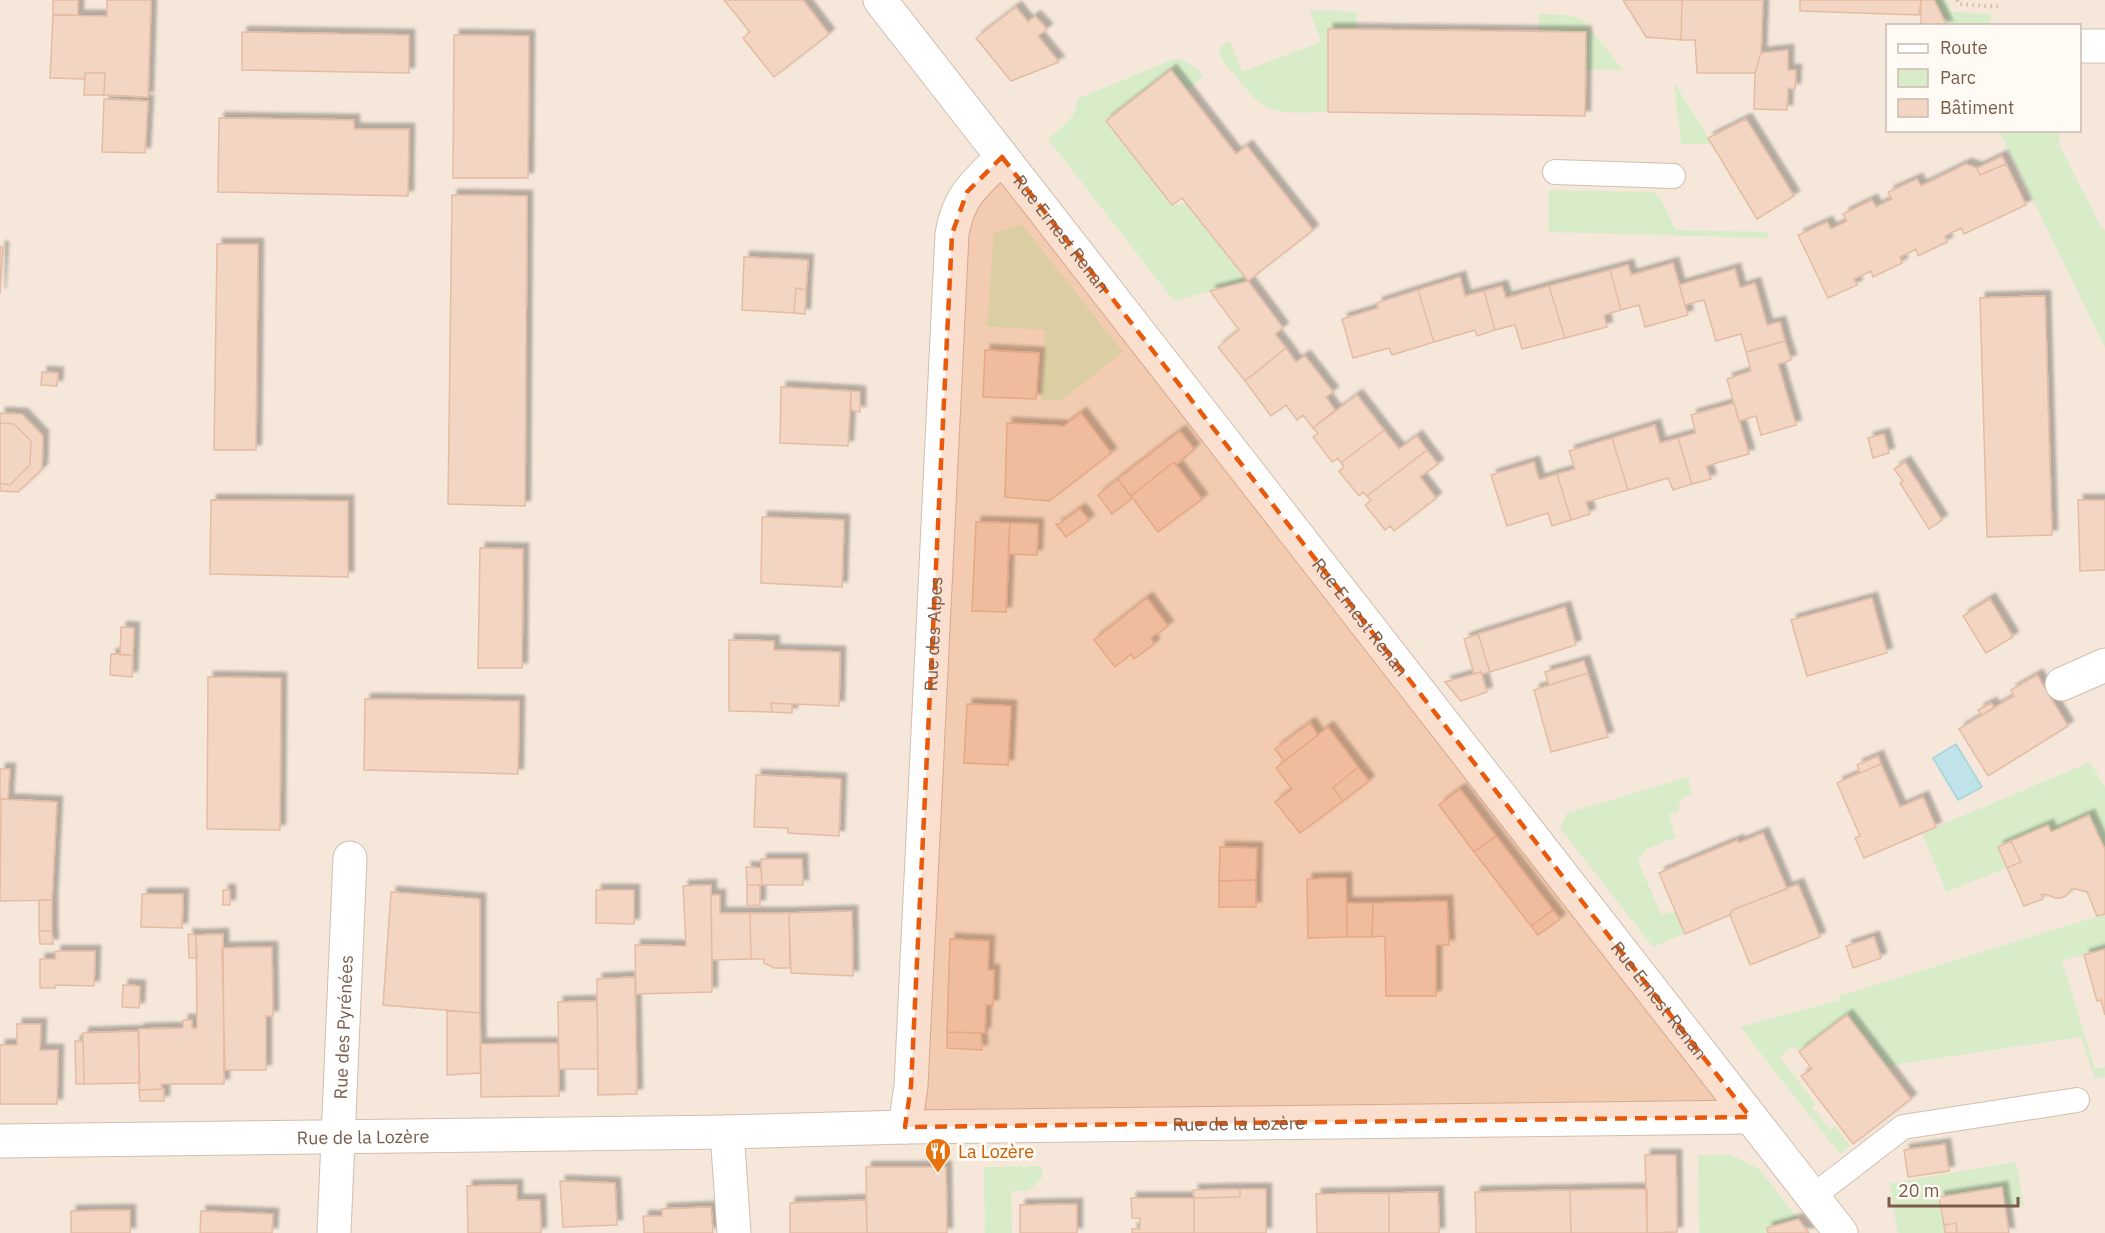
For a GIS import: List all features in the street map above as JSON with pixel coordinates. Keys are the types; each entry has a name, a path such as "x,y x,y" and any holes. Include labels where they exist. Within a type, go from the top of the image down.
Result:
{"street":[{"name":"Rue Ernest Renan","path":"880,0 1840,1233"},
{"path":"2081,46 2105,46"},
{"name":"Rue des Alpes","path":"905,1127 911,1086 952,234 956,214 967,192 1002,157"},
{"path":"2062,684 2105,665"},
{"name":"Rue des Pyrénées","path":"334,1233 350,858"},
{"name":"Rue de la Lozère","path":"0,1141 1750,1116"},
{"path":"727,1132 734,1233"}],"lane":[{"path":"1555,172 1673,176"},
{"path":"1812,1197 1903,1127 2077,1100"}],"path":[{"path":"1957,0 1959,4 2002,7"}],"highlighted area":[{"path":"1002,157 1750,1117 905,1127 911,1086 952,234 967,192"}],"shaded area":[{"path":"0,0 2105,0 2105,1233 0,1233"}],"green space":[{"path":"1934,0 1946,0 1952,12 1990,14 1991,24 1946,24"},
{"path":"1310,11 1357,12 1356,29 1328,29 1328,112 1279,111 1262,104 1251,95 1226,64 1219,49 1230,41 1242,72 1321,42"},
{"path":"1539,14 1569,15 1583,20 1623,70 1586,70 1586,33 1539,32"},
{"path":"1174,59 1191,64 1203,77 1187,90 1170,70 1106,121 1172,205 1186,203 1248,281 1174,301 1048,139 1072,116 1077,99"},
{"path":"1674,82 1712,144 1681,144"},
{"path":"1999,132 2059,132 2059,144 2102,229 2105,230 2105,347"},
{"path":"1549,190 1653,192 1660,198 1676,230 1766,232 1769,238 1549,232"},
{"path":"1022,225 1123,352 1060,401 1041,400 1045,330 987,326 994,233"},
{"path":"2090,762 2105,787 2105,850 2089,815 2051,832 2048,825 1998,847 2007,868 1946,892 1922,833"},
{"path":"1688,777 1692,794 1682,800 1678,812 1668,814 1676,837 1647,849 1638,860 1661,915 1675,911 1685,933 1653,947 1560,828 1567,813"},
{"path":"2105,914 2105,949 2062,961 2095,1069 2105,1067 2105,1077 2095,1079 2081,1037 1885,1066 1847,1016 1799,1052 1793,1046 1780,1057 1816,1104 1812,1107 1830,1130 1835,1126 1850,1146 1840,1154 1740,1027 1839,1000 1839,996"},
{"path":"1698,1155 1731,1155 1759,1169 1798,1219 1767,1228 1768,1233 1699,1233"},
{"path":"2016,1162 2024,1205 2005,1208 2001,1187 1940,1197 1945,1233 1899,1233 1897,1231 1890,1183"},
{"path":"1042,1166 1042,1178 1028,1191 1011,1191 1012,1233 985,1233 984,1167"}],"water":[{"path":"1956,744 1982,787 1958,800 1933,758"}],"building":[{"path":"53,0 78,0 78,15 53,15"},
{"path":"107,0 151,0 148,97 104,95 105,73 85,73 85,79 50,78 53,15 107,16"},
{"path":"724,0 803,0 829,34 774,77 743,38 750,32"},
{"path":"1623,0 1682,0 1681,40 1646,37"},
{"path":"1682,0 1763,0 1761,53 1755,73 1697,73 1695,40 1681,40"},
{"path":"1800,0 1921,0 1919,15 1800,11"},
{"path":"1921,0 1934,0 1946,24 1921,24"},
{"path":"1016,7 1028,22 1035,16 1047,29 1038,36 1059,62 1011,81 976,38"},
{"path":"1328,29 1586,32 1585,116 1328,112"},
{"path":"242,32 409,35 409,73 242,70"},
{"path":"454,35 529,36 528,178 453,178"},
{"path":"1788,50 1788,70 1796,70 1795,89 1788,88 1787,110 1754,109 1755,73 1761,53"},
{"path":"1171,70 1236,154 1247,146 1313,230 1248,281 1182,198 1172,205 1106,121"},
{"path":"85,73 105,73 104,95 84,95"},
{"path":"104,99 148,101 145,153 102,152"},
{"path":"219,118 354,120 354,129 409,129 408,196 218,192"},
{"path":"1746,119 1794,196 1757,219 1708,138"},
{"path":"2002,156 2006,164 1980,175 1977,168"},
{"path":"1966,164 1977,168 1980,175 2006,164 2026,205 1964,234 1961,228 1945,236 1947,242 1918,256 1916,249 1900,257 1902,263 1873,277 1871,271 1854,279 1857,285 1828,298 1798,235 1827,222 1831,229 1847,221 1843,214 1872,200 1876,207 1892,199 1888,192 1917,179 1921,186"},
{"path":"452,195 527,196 525,506 448,504"},
{"path":"217,244 258,244 256,450 214,450"},
{"path":"0,247 3,247 0,294"},
{"path":"744,257 808,260 806,290 796,288 794,313 742,310"},
{"path":"1673,263 1688,315 1645,327 1639,305 1621,310 1610,270 1628,265 1631,275"},
{"path":"1735,269 1740,288 1755,283 1767,325 1780,322 1785,341 1746,352 1741,334 1716,341 1704,300 1685,305 1679,285"},
{"path":"1610,270 1621,310 1604,315 1607,327 1565,338 1549,286"},
{"path":"1460,277 1465,296 1484,291 1495,330 1477,336 1475,330 1434,342 1418,290"},
{"path":"1248,281 1283,328 1275,334 1286,348 1245,381 1218,347 1239,330 1210,291"},
{"path":"1502,286 1506,298 1549,286 1565,338 1522,349 1515,325 1495,330 1484,291"},
{"path":"796,288 806,290 805,314 794,313"},
{"path":"1418,290 1434,342 1392,355 1389,348 1353,358 1342,319 1378,308 1377,303"},
{"path":"2045,296 2052,535 1987,537 1980,298"},
{"path":"1785,341 1791,360 1778,364 1796,425 1761,435 1756,416 1739,421 1727,379 1751,371 1746,352"},
{"path":"1286,348 1296,362 1305,356 1333,392 1326,397 1335,410 1313,428 1303,415 1297,420 1286,405 1271,416 1245,381"},
{"path":"985,350 1039,353 1036,399 983,397"},
{"path":"42,372 58,373 57,386 41,385"},
{"path":"781,387 851,391 848,446 780,443"},
{"path":"851,391 860,392 860,412 851,410"},
{"path":"1357,395 1384,430 1341,463 1338,458 1332,462 1313,437 1318,433 1313,428"},
{"path":"1734,403 1749,454 1706,466 1711,479 1692,484 1678,438 1696,433 1691,415"},
{"path":"0,413 22,414 43,436 42,469 18,492 0,491 0,483 10,485 30,465 31,441 14,424 0,423"},
{"path":"1081,413 1111,453 1049,501 1005,497 1007,423 1064,426"},
{"path":"0,423 14,424 31,441 30,465 10,485 0,483"},
{"path":"1655,425 1660,443 1678,438 1692,484 1673,490 1668,478 1628,490 1612,438"},
{"path":"1384,430 1399,449 1417,436 1427,450 1367,496 1363,492 1359,496 1339,471 1344,467 1341,463"},
{"path":"1180,431 1194,449 1176,465 1174,462 1131,496 1118,479"},
{"path":"1884,434 1889,453 1873,458 1868,438"},
{"path":"1612,438 1628,490 1586,502 1590,514 1571,520 1557,474 1575,469 1569,451"},
{"path":"1427,450 1438,464 1420,477 1436,498 1394,531 1390,526 1385,530 1365,505 1371,500 1367,496"},
{"path":"1174,462 1202,499 1158,532 1131,496"},
{"path":"1534,462 1539,480 1557,474 1571,520 1552,526 1548,513 1507,526 1491,475"},
{"path":"1905,462 1942,520 1929,529 1900,483 1903,481 1894,469"},
{"path":"1118,479 1132,498 1112,514 1098,495"},
{"path":"211,500 348,501 348,577 210,574"},
{"path":"2078,500 2105,500 2105,570 2080,571"},
{"path":"1080,509 1089,520 1066,537 1056,524"},
{"path":"762,517 844,520 842,587 761,583"},
{"path":"976,522 1010,523 1006,612 972,611"},
{"path":"1010,523 1038,524 1037,555 1008,554"},
{"path":"480,548 523,549 522,668 478,668"},
{"path":"1147,598 1168,626 1151,638 1154,644 1134,659 1131,654 1115,667 1094,640"},
{"path":"1872,598 1887,653 1807,676 1791,620"},
{"path":"1990,599 2013,637 1986,653 1963,616"},
{"path":"1565,607 1576,645 1490,672 1478,634"},
{"path":"121,627 134,628 133,655 120,655"},
{"path":"1478,634 1490,672 1474,674 1464,639"},
{"path":"729,640 774,641 774,650 840,652 839,706 771,703 772,712 729,711"},
{"path":"111,654 133,655 132,677 110,675"},
{"path":"1584,661 1588,673 1549,685 1545,672"},
{"path":"1481,672 1487,692 1461,701 1445,682"},
{"path":"1588,673 1608,737 1551,752 1534,690"},
{"path":"2037,675 2068,726 1988,776 1959,729 2014,696 2011,690"},
{"path":"208,677 281,678 280,830 207,829"},
{"path":"365,699 519,701 518,774 364,770"},
{"path":"771,703 792,704 792,713 772,712"},
{"path":"1991,703 1994,707 1982,715 1978,710"},
{"path":"967,704 1011,706 1008,765 964,763"},
{"path":"1310,723 1318,735 1284,761 1275,749"},
{"path":"1328,727 1358,767 1333,788 1343,801 1300,833 1275,802 1292,789 1276,768"},
{"path":"1878,756 1881,764 1860,773 1857,765"},
{"path":"1881,764 1900,807 1923,797 1936,827 1864,858 1855,838 1860,836 1837,783"},
{"path":"1358,767 1369,781 1343,801 1333,788"},
{"path":"0,769 10,769 8,799 0,799"},
{"path":"756,775 841,779 839,836 788,833 788,828 754,827"},
{"path":"1460,789 1496,836 1474,852 1439,805"},
{"path":"1,799 57,802 52,900 0,901"},
{"path":"2089,815 2105,850 2105,914 2097,916 2087,892 2072,888 2066,896 2061,898 2045,894 2041,895 2043,899 2024,906 2007,868 2021,862 2011,841 2048,825 2051,832"},
{"path":"1763,833 1787,889 1732,910 1730,915 1685,934 1659,873 1738,840 1739,843"},
{"path":"1496,836 1553,910 1531,926 1474,852"},
{"path":"2011,841 2021,862 2007,868 1998,847"},
{"path":"1220,847 1257,848 1256,880 1219,881"},
{"path":"761,859 802,859 803,885 762,885"},
{"path":"746,867 761,868 762,885 747,885"},
{"path":"1346,878 1347,937 1308,938 1307,879"},
{"path":"1256,880 1256,907 1219,907 1219,881"},
{"path":"1798,884 1820,937 1750,965 1730,915 1732,910"},
{"path":"711,885 712,992 636,994 635,945 686,946 683,886"},
{"path":"747,885 760,885 760,905 747,906"},
{"path":"223,890 230,890 230,905 223,905"},
{"path":"596,890 634,890 634,924 596,923"},
{"path":"391,892 480,899 480,1013 383,1005"},
{"path":"142,894 183,894 182,928 141,927"},
{"path":"711,895 720,895 720,913 750,913 751,959 712,960"},
{"path":"39,900 52,900 52,931 39,931"},
{"path":"1447,901 1449,945 1436,945 1436,996 1386,996 1385,936 1372,937 1373,903"},
{"path":"1347,903 1373,903 1372,937 1347,937"},
{"path":"1553,910 1560,919 1538,935 1531,926"},
{"path":"852,911 853,976 791,973 789,913"},
{"path":"750,913 789,913 790,968 774,968 764,963 764,959 751,959"},
{"path":"39,931 52,931 53,944 40,944"},
{"path":"188,934 196,935 197,958 189,958"},
{"path":"223,934 224,1084 161,1084 162,1089 139,1090 139,1029 183,1028 183,1020 192,1020 192,1028 197,1028 196,935"},
{"path":"1874,937 1881,958 1853,968 1846,946"},
{"path":"950,939 989,941 988,970 994,970 993,1005 986,1005 985,1033 947,1032"},
{"path":"272,947 273,1016 266,1016 266,1070 225,1070 222,948"},
{"path":"2105,949 2105,1015 2101,1000 2097,1001 2084,955"},
{"path":"56,951 95,951 94,986 56,985 55,988 40,988 40,959 55,959"},
{"path":"635,977 637,1094 598,1095 597,979"},
{"path":"123,985 140,986 139,1008 122,1007"},
{"path":"597,1001 598,1069 559,1069 558,1002"},
{"path":"447,1010 480,1013 481,1073 447,1075"},
{"path":"1847,1015 1911,1099 1853,1144 1801,1076 1812,1069 1799,1052"},
{"path":"17,1024 41,1024 40,1050 58,1050 57,1104 0,1104 0,1045 17,1045"},
{"path":"138,1031 140,1083 84,1084 83,1033"},
{"path":"947,1032 981,1033 982,1050 947,1048"},
{"path":"75,1041 83,1041 84,1084 76,1084"},
{"path":"558,1043 559,1096 481,1097 480,1044"},
{"path":"164,1089 164,1101 140,1101 139,1090"},
{"path":"1945,1144 1949,1171 1908,1177 1904,1150"},
{"path":"1645,1155 1676,1155 1677,1232 1647,1233"},
{"path":"866,1167 946,1167 947,1233 867,1233"},
{"path":"560,1181 615,1183 617,1225 563,1227"},
{"path":"517,1185 517,1200 540,1200 541,1233 468,1233 467,1186"},
{"path":"2002,1187 2009,1233 1957,1233 1956,1223 1944,1225 1939,1197"},
{"path":"1240,1189 1266,1189 1266,1233 1194,1233 1194,1198 1240,1197"},
{"path":"1240,1189 1240,1197 1194,1198 1193,1190"},
{"path":"1647,1189 1647,1233 1571,1233 1570,1190"},
{"path":"1570,1190 1571,1233 1476,1233 1475,1192"},
{"path":"1438,1192 1439,1233 1389,1233 1389,1193"},
{"path":"1389,1193 1389,1233 1317,1233 1316,1194"},
{"path":"1131,1198 1194,1198 1194,1233 1132,1233 1132,1229 1140,1229 1140,1218 1132,1218"},
{"path":"866,1200 867,1233 790,1233 790,1203"},
{"path":"1077,1204 1077,1233 1020,1233 1020,1205"},
{"path":"711,1207 713,1233 644,1233 643,1216 662,1216 662,1209"},
{"path":"130,1210 130,1233 71,1233 71,1211"},
{"path":"201,1211 273,1214 272,1233 200,1233"},
{"path":"1798,1219 1809,1233 1768,1233 1767,1228"},
{"path":"1956,1223 1957,1233 1945,1233 1944,1225"}],"place":[{"name":"La Lozère","path":"938,1174"}]}
